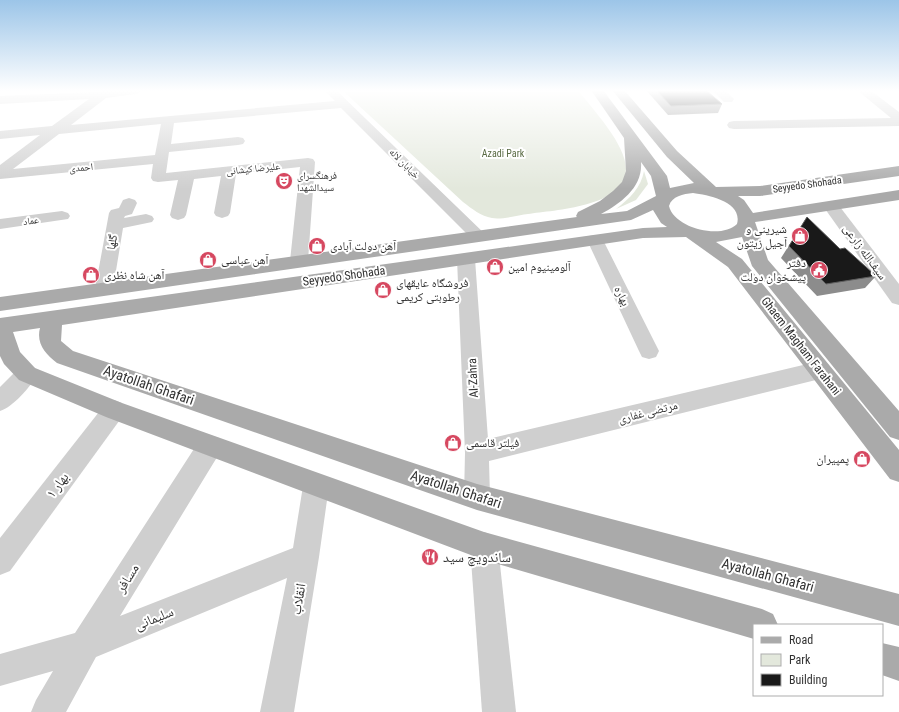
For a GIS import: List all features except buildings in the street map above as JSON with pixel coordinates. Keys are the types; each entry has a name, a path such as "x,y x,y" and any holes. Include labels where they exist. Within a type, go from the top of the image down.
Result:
{"main road":[{"path":"622,123 659,176 663,198"},
{"path":"646,123 672,154 714,192"},
{"path":"567,224 607,204 626,188 634,174 630,134"},
{"name":"Seyyedo Shohada","path":"0,318 104,289 631,215 668,194 683,189 692,188 714,192 760,191 899,172"},
{"path":"760,191 784,212"},
{"name":"Ghaem Magham Farahani","path":"714,192 734,201 745,213 759,262 899,429"},
{"path":"690,232 704,236 728,236 737,233 744,228 746,220 784,212 899,196"},
{"name":"Ghaem Magham Farahani","path":"663,198 661,206 663,213 668,220 690,232 736,263 899,470"},
{"path":"631,215 642,233"},
{"name":"Seyyedo Shohada","path":"0,318 53,318 642,233 690,232"},
{"path":"0,318 5,343 12,358 27,374 114,410 316,486 484,546 758,624"},
{"name":"Ayatollah Ghafari","path":"53,318 49,341 54,350 65,357 477,497 899,610"},
{"path":"114,410 139,382"},
{"path":"883,659 899,664"}],"street":[{"path":"0,174 65,123"},
{"path":"0,135 132,123"},
{"name":"علیرضا کیشانی","path":"167,123 158,178 229,170 272,160 308,162 299,262"},
{"name":"خیابان لاله","path":"365,123 479,236"},
{"path":"734,125 832,123"},
{"name":"احمدی","path":"0,174 162,154 238,141"},
{"path":"222,213 229,170"},
{"path":"178,215 188,175"},
{"name":"گلها","path":"104,289 117,213 126,211 129,203"},
{"name":"سیف‌الله زارعی","path":"831,206 899,298"},
{"name":"عماد","path":"0,224 62,216"},
{"path":"115,224 146,219"},
{"name":"بهاره","path":"595,240 649,351"},
{"name":"Al-Zahra","path":"466,259 477,453 477,497"},
{"name":"مرتضی غفاری","path":"477,453 820,370"},
{"path":"0,402 27,374"},
{"name":"بهار ۱","path":"0,561 114,410"},
{"name":"مسافر","path":"48,712 85,646 210,446"},
{"name":"انقلاب","path":"277,712 305,557 316,486"},
{"path":"484,546 499,712"},
{"name":"سلیمانی","path":"0,670 85,646 305,557"}],"green space":[{"name":"Azadi Park","path":"378,123 604,123 615,138 625,159 626,169 623,182 614,192 602,199 587,204 554,211 496,218 484,216 463,202"},
{"path":"644,171 648,184 636,200 616,209 638,188"}],"place":[{"name":"فرهنگسرای سیدالشهدا","path":"284,181"},
{"name":"شیرینی و آجیل زیتون","path":"800,236"},
{"name":"آهن دولت آبادی","path":"317,246"},
{"name":"آهن عباسی","path":"208,260"},
{"name":"آلومینیوم امین","path":"495,267"},
{"name":"دفتر پیشخوان دولت","path":"819,270"},
{"name":"آهن شاه نظری","path":"91,275"},
{"name":"فروشگاه عایقهای رطوبتی کریمی","path":"383,290"},
{"name":"فیلتر قاسمی","path":"453,443"},
{"name":"پمپیران","path":"862,459"},
{"name":"ساندویچ سید","path":"430,557"}]}
